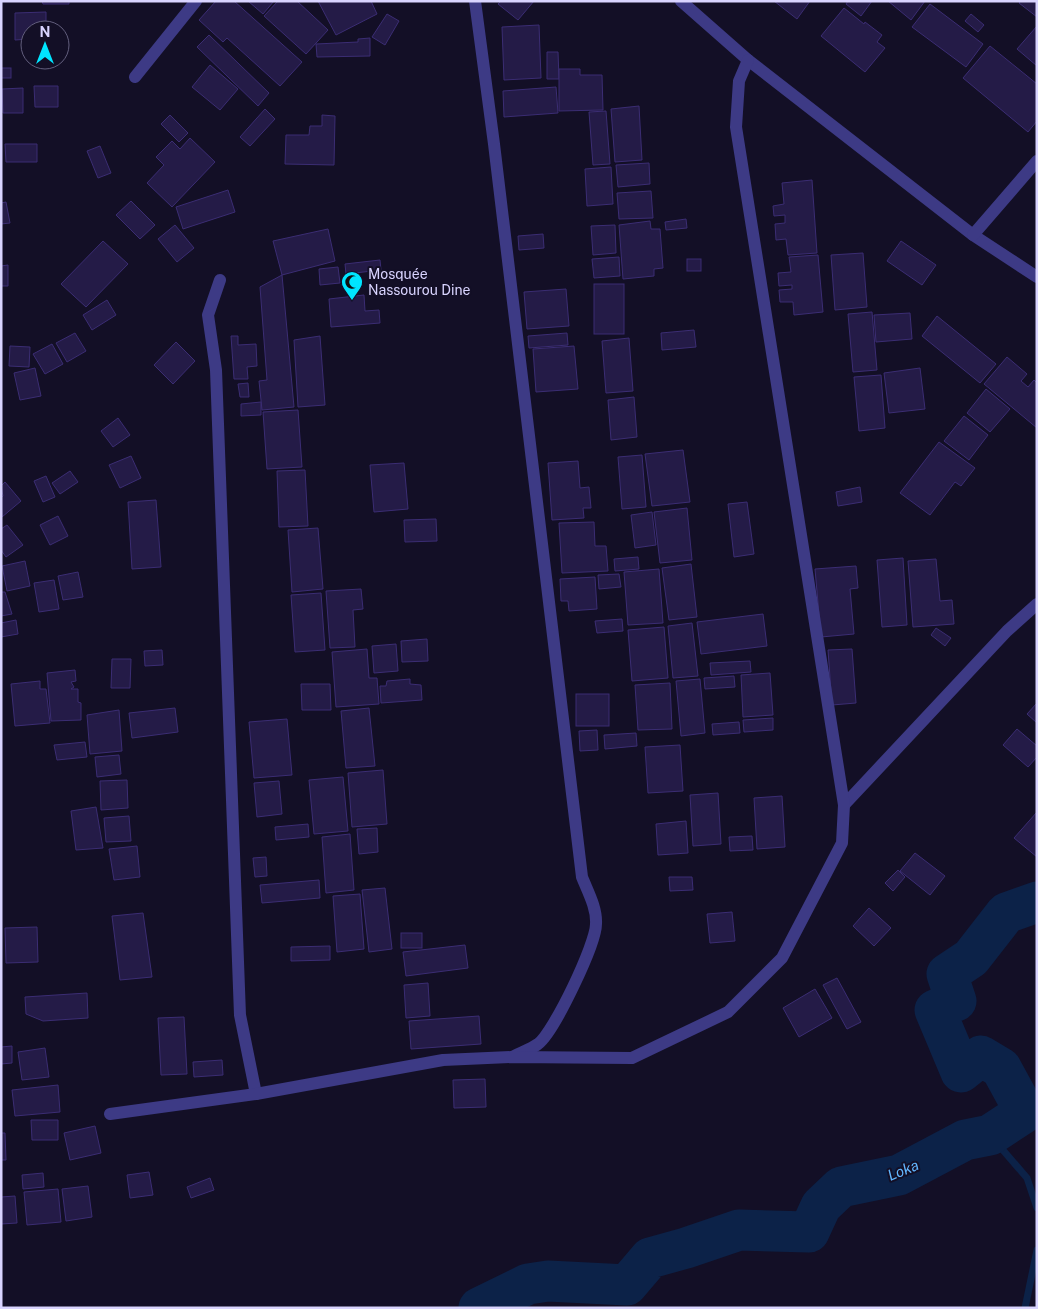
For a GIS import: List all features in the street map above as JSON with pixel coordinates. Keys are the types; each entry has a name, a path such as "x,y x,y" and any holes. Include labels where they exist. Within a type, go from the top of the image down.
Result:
{"street":[{"path":"135,77 196,1"},
{"path":"474,1 494,144 582,877 594,905 596,925 590,949 557,1020 539,1043 512,1057"},
{"path":"681,1 748,60 973,235 1037,276"},
{"path":"110,1114 256,1094 444,1060 512,1057 632,1058 728,1012 782,958 842,843 844,806 736,128 739,82 748,60"},
{"path":"973,235 1037,161"},
{"path":"220,280 208,314 216,370 240,1015 256,1094"},
{"path":"844,806 1007,631 1037,604"}],"building":[{"path":"42,1 69,1 69,4 43,4"},
{"path":"216,1 234,1 302,62 280,86 227,38 223,42 199,20"},
{"path":"248,1 274,1 263,14"},
{"path":"278,1 297,1 328,30 306,54 264,16"},
{"path":"318,1 371,1 377,14 336,35"},
{"path":"501,1 534,1 518,20 498,4"},
{"path":"774,1 810,1 797,19"},
{"path":"848,1 872,1 861,16 846,4"},
{"path":"888,1 925,1 911,20"},
{"path":"1021,1 1037,1 1037,17 1019,3"},
{"path":"930,4 983,44 966,67 912,27"},
{"path":"844,8 882,35 877,42 885,48 865,72 821,36"},
{"path":"46,12 46,20 20,20 20,40 15,40 15,13"},
{"path":"387,14 399,21 385,45 372,37"},
{"path":"971,14 984,25 978,32 965,21"},
{"path":"539,25 541,78 504,80 502,27"},
{"path":"1037,26 1037,66 1017,49"},
{"path":"209,35 269,93 258,106 197,47"},
{"path":"370,38 370,56 317,57 316,44 358,42 358,39"},
{"path":"990,46 1037,84 1037,121 1028,132 963,78"},
{"path":"547,52 558,52 559,79 547,79"},
{"path":"210,65 238,89 220,110 192,87"},
{"path":"1,68 11,68 11,78 1,78"},
{"path":"559,69 580,69 580,75 602,75 603,110 559,111"},
{"path":"34,86 58,86 58,107 35,107"},
{"path":"556,87 558,113 504,117 503,91"},
{"path":"23,88 23,113 3,113 2,89"},
{"path":"639,106 642,160 615,162 611,109"},
{"path":"265,109 275,119 250,146 240,137"},
{"path":"606,111 610,164 593,165 589,112"},
{"path":"170,115 188,133 179,142 161,124"},
{"path":"322,115 335,116 334,165 285,164 286,135 309,135 310,126 322,126"},
{"path":"190,138 215,162 172,207 147,183 164,165 156,157 172,141 180,149"},
{"path":"5,144 37,144 37,162 6,162"},
{"path":"100,146 111,173 98,178 87,151"},
{"path":"649,163 650,184 618,187 616,165"},
{"path":"611,167 613,204 587,206 585,169"},
{"path":"812,180 817,253 788,255 786,239 776,240 775,224 785,223 785,215 774,216 773,206 784,204 782,183"},
{"path":"228,190 235,212 183,229 176,207"},
{"path":"651,191 653,218 619,219 617,193"},
{"path":"131,201 155,225 140,239 116,215"},
{"path":"6,202 10,223 1,224 1,203"},
{"path":"686,219 687,228 666,230 665,222"},
{"path":"650,221 651,229 660,229 663,268 654,269 654,276 623,279 619,225"},
{"path":"175,225 194,248 177,262 158,239"},
{"path":"615,225 616,253 593,255 591,226"},
{"path":"328,229 335,261 282,275 273,241"},
{"path":"543,234 544,248 519,250 518,236"},
{"path":"103,241 128,264 86,307 61,284"},
{"path":"901,241 936,265 922,285 887,261"},
{"path":"863,253 867,307 835,310 831,255"},
{"path":"818,255 823,312 794,315 793,302 780,302 779,290 792,289 792,285 779,286 778,273 791,272 789,257"},
{"path":"619,257 620,276 594,278 592,259"},
{"path":"687,259 701,259 701,271 687,271"},
{"path":"380,260 381,270 346,274 345,264"},
{"path":"8,265 8,286 1,286 1,266"},
{"path":"338,267 340,283 320,285 319,269"},
{"path":"282,275 294,407 262,410 259,381 267,380 260,287"},
{"path":"594,284 624,284 624,334 594,334"},
{"path":"566,289 569,326 527,329 524,292"},
{"path":"364,295 365,311 379,310 380,323 331,327 329,299"},
{"path":"107,300 116,315 92,330 83,315"},
{"path":"872,312 877,370 853,372 848,314"},
{"path":"910,313 912,339 876,342 874,315"},
{"path":"937,316 996,364 980,383 922,336"},
{"path":"694,330 696,347 662,350 661,333"},
{"path":"75,333 86,351 67,362 56,343"},
{"path":"567,333 568,345 529,348 528,336"},
{"path":"231,336 238,336 238,345 256,344 257,366 247,367 248,379 234,379"},
{"path":"320,336 325,405 298,407 294,340"},
{"path":"629,338 633,391 606,393 602,341"},
{"path":"176,342 195,361 173,384 154,365"},
{"path":"52,344 63,364 45,374 33,354"},
{"path":"10,346 30,347 29,367 9,366"},
{"path":"574,346 578,389 536,392 533,349"},
{"path":"1007,357 1027,374 1021,381 1028,387 1034,380 1037,383 1037,428 984,384"},
{"path":"35,368 41,396 20,400 14,373"},
{"path":"920,368 925,409 889,413 884,373"},
{"path":"881,375 885,428 859,431 854,377"},
{"path":"248,383 249,397 240,397 238,384"},
{"path":"986,389 1010,409 990,432 967,413"},
{"path":"634,397 637,437 611,440 608,400"},
{"path":"261,402 261,415 241,416 241,404"},
{"path":"298,410 302,467 267,469 263,412"},
{"path":"964,416 988,435 969,460 944,441"},
{"path":"118,418 130,435 113,447 101,431"},
{"path":"939,442 975,468 961,486 955,482 930,515 900,493"},
{"path":"683,450 690,502 652,506 645,454"},
{"path":"642,455 646,507 622,509 618,457"},
{"path":"131,456 141,478 120,488 109,465"},
{"path":"578,461 580,488 589,487 591,508 583,508 584,518 552,520 548,463"},
{"path":"404,463 408,509 374,512 370,465"},
{"path":"305,470 308,526 279,527 277,471"},
{"path":"70,471 78,482 60,494 52,483"},
{"path":"46,476 55,497 43,502 34,481"},
{"path":"5,482 21,501 2,517 1,498 3,496 1,486"},
{"path":"860,487 862,502 838,506 836,492"},
{"path":"156,500 161,567 132,569 128,502"},
{"path":"747,502 754,554 734,557 728,504"},
{"path":"687,508 692,560 660,563 654,512"},
{"path":"652,512 656,545 635,548 631,515"},
{"path":"58,516 68,536 50,545 40,525"},
{"path":"436,519 437,541 405,542 404,520"},
{"path":"594,522 595,546 606,546 608,571 562,573 559,523"},
{"path":"7,525 23,545 6,557 1,550 1,529"},
{"path":"318,528 323,589 292,592 288,530"},
{"path":"638,557 639,569 615,571 614,559"},
{"path":"903,558 907,625 882,627 877,560"},
{"path":"936,559 940,601 952,600 954,624 913,627 908,561"},
{"path":"25,561 30,586 7,591 2,566"},
{"path":"691,564 697,617 669,620 662,568"},
{"path":"856,566 858,588 850,589 854,634 821,637 815,569"},
{"path":"659,569 663,623 628,625 624,572"},
{"path":"78,572 83,597 63,600 58,576"},
{"path":"619,574 621,587 599,589 598,575"},
{"path":"595,577 597,609 569,611 568,601 561,601 560,579"},
{"path":"54,580 59,609 39,612 34,583"},
{"path":"361,589 363,609 353,610 355,647 330,648 326,591"},
{"path":"1,592 5,592 12,614 1,616"},
{"path":"321,593 325,650 295,652 291,595"},
{"path":"763,614 767,646 701,654 697,622"},
{"path":"622,619 623,631 597,633 595,621"},
{"path":"16,620 18,634 1,637 1,623"},
{"path":"692,623 698,676 673,678 668,626"},
{"path":"664,627 668,678 632,681 628,630"},
{"path":"936,628 951,638 945,646 931,635"},
{"path":"427,639 428,661 402,662 401,641"},
{"path":"396,644 398,671 374,673 372,646"},
{"path":"367,649 369,678 377,678 379,704 336,707 332,652"},
{"path":"852,649 856,703 832,705 828,650"},
{"path":"162,650 163,665 145,666 144,651"},
{"path":"112,659 131,659 130,688 111,688"},
{"path":"750,661 751,672 711,675 710,663"},
{"path":"75,670 76,681 71,682 74,687 71,689 78,689 78,702 81,703 81,720 51,721 47,673"},
{"path":"770,673 773,715 743,717 741,675"},
{"path":"734,676 735,687 705,689 704,678"},
{"path":"410,679 410,684 421,685 422,700 381,703 380,686 386,686 387,681"},
{"path":"700,679 705,733 681,736 676,681"},
{"path":"40,681 40,689 46,689 50,723 15,726 11,684"},
{"path":"670,683 672,729 638,730 635,685"},
{"path":"301,684 330,684 331,710 302,710"},
{"path":"576,694 609,694 609,726 576,726"},
{"path":"1037,703 1037,723 1027,714"},
{"path":"175,708 178,732 132,738 129,713"},
{"path":"369,708 375,766 346,768 341,711"},
{"path":"119,710 122,751 90,754 87,715"},
{"path":"773,718 773,730 744,732 743,720"},
{"path":"287,719 292,775 254,778 249,722"},
{"path":"739,722 740,733 713,735 712,724"},
{"path":"1017,729 1037,746 1037,757 1028,767 1003,745"},
{"path":"597,730 598,750 580,751 579,731"},
{"path":"636,733 637,746 605,749 604,735"},
{"path":"85,742 87,757 57,760 54,745"},
{"path":"680,745 683,791 648,793 645,747"},
{"path":"119,755 121,774 97,777 95,757"},
{"path":"383,770 387,824 352,827 348,773"},
{"path":"343,777 348,831 314,834 309,780"},
{"path":"127,780 128,808 101,810 100,781"},
{"path":"279,781 282,814 257,817 254,783"},
{"path":"718,793 721,844 693,846 690,795"},
{"path":"782,796 785,847 757,849 754,798"},
{"path":"96,807 103,848 76,850 71,811"},
{"path":"1037,812 1037,857 1014,838"},
{"path":"129,816 131,841 106,842 104,818"},
{"path":"686,821 688,853 658,855 656,824"},
{"path":"308,824 309,837 276,840 275,827"},
{"path":"377,828 378,852 359,854 357,829"},
{"path":"350,834 354,890 326,893 322,837"},
{"path":"752,836 753,850 730,851 729,837"},
{"path":"137,846 140,877 114,880 109,849"},
{"path":"915,853 945,876 930,895 900,871"},
{"path":"266,857 267,876 255,877 253,858"},
{"path":"898,870 905,877 893,891 885,883"},
{"path":"669,877 692,877 693,890 670,891"},
{"path":"319,880 320,898 262,903 260,885"},
{"path":"385,888 392,949 369,952 362,890"},
{"path":"360,894 364,949 337,952 333,896"},
{"path":"869,908 891,928 874,946 853,926"},
{"path":"732,912 735,941 710,943 707,914"},
{"path":"143,913 152,977 120,980 112,916"},
{"path":"37,927 38,962 6,963 5,928"},
{"path":"401,933 422,933 422,948 401,948"},
{"path":"465,945 468,968 406,976 403,952"},
{"path":"330,946 330,960 291,961 291,947"},
{"path":"837,978 861,1022 847,1029 823,985"},
{"path":"428,983 430,1016 406,1018 404,985"},
{"path":"815,989 832,1018 799,1037 783,1008"},
{"path":"87,993 88,1018 43,1021 26,1014 25,997"},
{"path":"479,1016 481,1044 411,1049 409,1021"},
{"path":"184,1017 187,1074 161,1075 158,1018"},
{"path":"12,1046 12,1063 1,1064 1,1047"},
{"path":"45,1048 49,1077 22,1080 18,1052"},
{"path":"222,1060 223,1075 194,1077 193,1062"},
{"path":"485,1079 486,1107 454,1108 453,1080"},
{"path":"58,1085 60,1112 15,1116 12,1090"},
{"path":"31,1120 58,1120 58,1140 32,1140"},
{"path":"95,1126 101,1153 70,1160 64,1133"},
{"path":"1,1133 5,1133 6,1160 1,1160"},
{"path":"149,1172 153,1195 130,1198 127,1175"},
{"path":"43,1173 44,1187 23,1189 22,1175"},
{"path":"210,1178 214,1190 191,1198 187,1187"},
{"path":"88,1186 92,1217 66,1221 62,1189"},
{"path":"58,1189 61,1222 27,1225 24,1192"},
{"path":"15,1196 17,1223 1,1224 1,1197"}],"waterway":[{"name":"Loka","path":"479,1308 528,1284 548,1281 627,1285 650,1258 739,1230 809,1232 821,1206 841,1187 899,1175 965,1140 990,1135 1025,1112 1001,1068 981,1056 961,1072 935,1010 956,1001 947,974 971,958 1006,913 1037,902"},
{"path":"990,1135 1027,1178 1037,1208"},
{"path":"1025,1308 1037,1250"}],"place":[{"name":"Mosquée Nassourou Dine","path":"352,301"}]}
